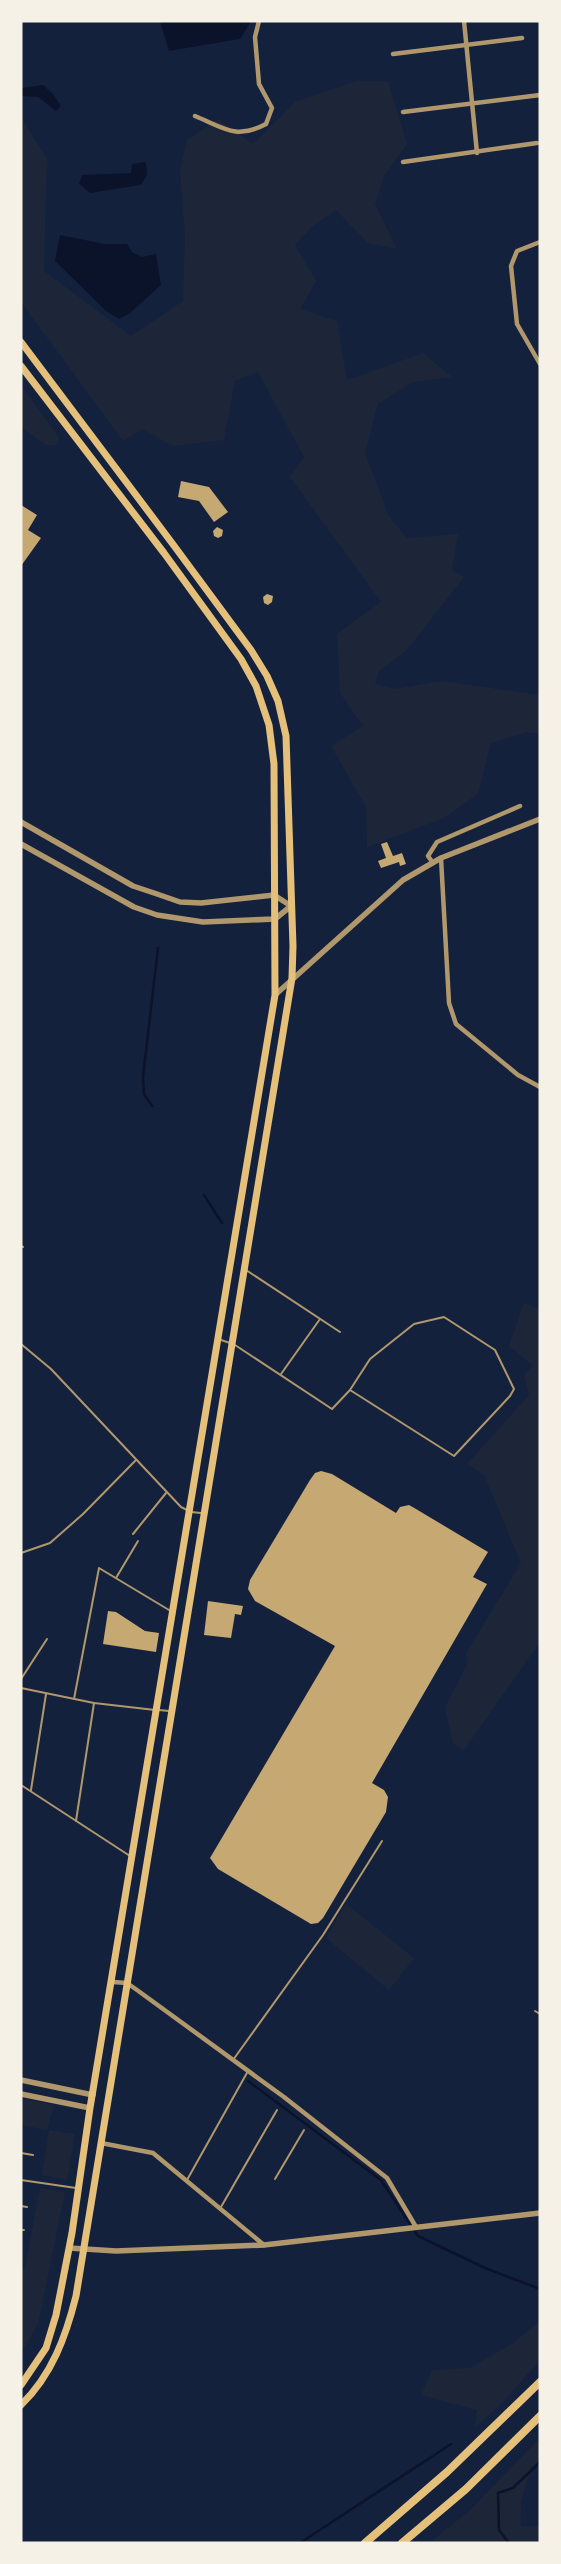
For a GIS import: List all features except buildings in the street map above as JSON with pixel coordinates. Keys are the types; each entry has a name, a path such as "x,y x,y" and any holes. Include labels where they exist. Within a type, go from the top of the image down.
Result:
{"highway":[{"path":"365,2543 447,2472 540,2382"},
{"path":"402,2543 466,2489 540,2416"}],"main road":[{"path":"21,342 251,650 267,676 278,701 286,736 292,978 76,2296 65,2337 41,2382 21,2405"},
{"path":"21,366 215,622 241,659 256,686 269,725 274,764 275,919 275,995 113,1982 90,2108 69,2248 51,2336 39,2359 21,2385"},
{"path":"250,1149 264,1152"}],"street":[{"path":"195,116 237,133 246,133 266,124 272,108 259,84 255,37 259,21"},
{"path":"464,21 477,153"},
{"path":"393,54 522,38"},
{"path":"403,112 471,102 540,95"},
{"path":"403,162 537,144"},
{"path":"540,242 517,250 511,266 517,324 540,364"},
{"path":"105,476 116,468"},
{"path":"432,863 428,856 437,842 520,806"},
{"path":"275,995 292,978 328,950 380,898 403,880 441,858 540,819"},
{"path":"21,822 134,886 180,902 201,903 274,895 291,906 275,919 203,922 157,916 134,907 21,844"},
{"path":"441,858 449,1003 456,1024 518,1075 540,1087"},
{"path":"113,1982 127,1983 248,2071 387,2178 416,2227"},
{"path":"21,2080 93,2095"},
{"path":"21,2094 90,2108"},
{"path":"101,2143 153,2152 264,2245"},
{"path":"69,2248 84,2251 264,2245 540,2213"}],"lane":[{"path":"244,1268 340,1332"},
{"path":"218,1339 232,1343 332,1409 350,1390 370,1359 414,1324 444,1317 495,1350 514,1389 510,1396 454,1456 350,1390"},
{"path":"280,1375 320,1319"},
{"path":"21,1344 50,1369 181,1507 190,1512 204,1514"},
{"path":"21,1553 50,1543 83,1514 136,1460"},
{"path":"133,1534 167,1492"},
{"path":"116,1578 138,1541"},
{"path":"74,1699 99,1568 174,1612"},
{"path":"21,1679 46,1639"},
{"path":"21,1688 94,1703 172,1712"},
{"path":"31,1791 46,1694"},
{"path":"76,1821 94,1703"},
{"path":"21,1785 133,1858"},
{"path":"233,2060 323,1935 382,1841"},
{"path":"535,2011 540,2014"},
{"path":"187,2180 248,2071"},
{"path":"220,2208 277,2110"},
{"path":"275,2179 304,2130"},
{"path":"21,2154 33,2155"},
{"path":"21,2180 78,2188"},
{"path":"21,2206 27,2207"}],"shaded area":[{"path":"160,21 250,21 240,39 169,51"},
{"path":"356,81 388,81 407,144 384,176 375,204 397,249 368,243 336,210 313,226 295,245 316,281 300,309 337,321 347,380 423,353 452,377 413,382 378,404 365,453 389,516 407,538 458,534 452,570 464,577 407,650 378,672 375,684 395,689 442,681 540,695 540,734 527,732 491,743 478,794 444,818 367,847 366,807 331,746 363,726 340,693 337,634 381,602 290,477 304,457 258,372 235,381 224,440 173,446 142,429 123,441 21,302 21,117 47,159 44,271 131,336 183,301 185,236 180,171 187,140 218,119 253,144 295,102"},
{"path":"43,85 53,94 61,106 56,111 38,97 22,96 22,88"},
{"path":"145,162 147,175 140,185 90,193 79,184 82,175 131,173 132,164"},
{"path":"60,235 105,244 127,244 132,252 142,257 156,254 161,285 129,314 119,319 106,311 55,261"},
{"path":"21,385 59,438 56,445 46,445 21,427"},
{"path":"524,1303 540,1309 540,1642 464,1750 453,1744 445,1707 467,1664 466,1653 521,1563 484,1475 467,1464 529,1395 524,1376 532,1365 509,1346"},
{"path":"346,1904 414,1958 389,1990 326,1938"},
{"path":"21,2099 54,2105 47,2130 21,2125"},
{"path":"49,2130 75,2134 67,2180 42,2175"},
{"path":"40,2188 65,2192 38,2324 21,2353 21,2267 25,2268"},
{"path":"540,2321 540,2360 504,2401 475,2428 477,2410 421,2395 432,2370 470,2368 513,2343"},
{"path":"540,2438 540,2459 530,2473 522,2500 521,2526 540,2526 540,2543 429,2543 468,2512"}],"waterway":[{"path":"152,1106 144,1094 143,1077 158,948"},
{"path":"204,1195 222,1223"},
{"path":"248,2081 381,2180 418,2236 485,2268 540,2289"},
{"path":"300,2543 451,2444"},
{"path":"509,2543 499,2530 498,2493 513,2488 540,2462"}]}
